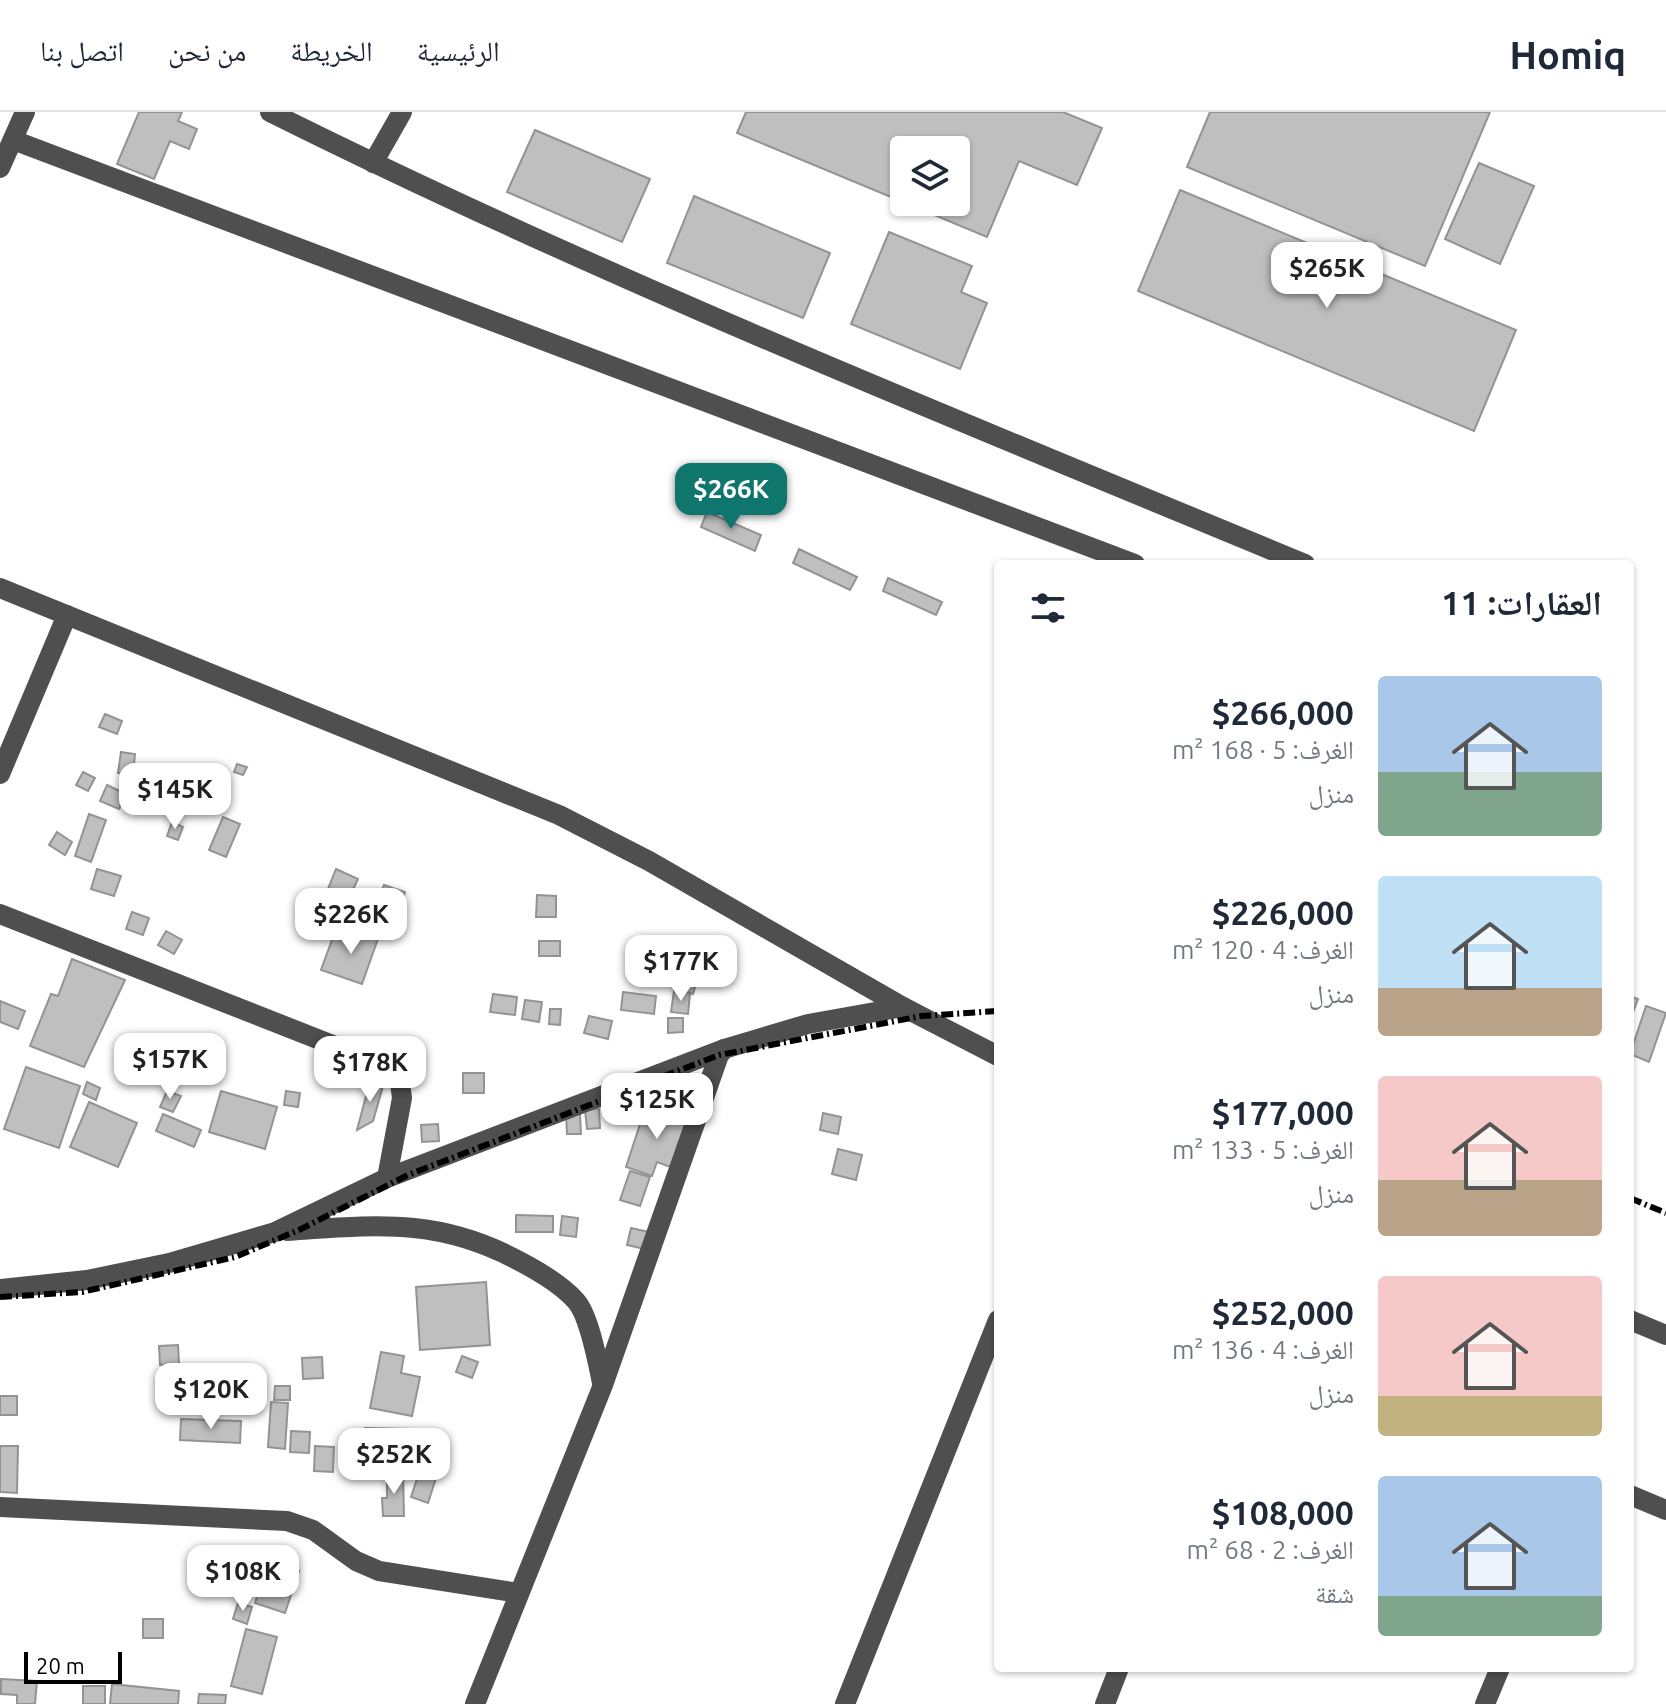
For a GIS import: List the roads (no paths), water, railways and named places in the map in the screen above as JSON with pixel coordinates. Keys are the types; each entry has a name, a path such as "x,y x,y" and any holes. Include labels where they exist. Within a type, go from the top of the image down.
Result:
{"street":[{"path":"0,168 25,112"},
{"path":"270,112 373,163 804,357 1295,560"},
{"path":"373,163 402,112"},
{"path":"13,140 1124,560"},
{"path":"0,588 559,815 742,912 903,1007 994,1054"},
{"path":"0,774 67,615"},
{"path":"0,914 386,1066 400,1083 402,1098 387,1178"},
{"path":"0,1289 87,1280 155,1266 275,1232 387,1178 724,1049 808,1024 903,1007"},
{"path":"475,1704 603,1385 719,1055 724,1049"},
{"path":"275,1232 367,1225 412,1226 461,1235 496,1248 542,1273 578,1303 594,1345 603,1385"},
{"path":"1634,1322 1666,1335"},
{"path":"845,1704 994,1330"},
{"path":"1634,1497 1666,1510"},
{"path":"0,1507 287,1521 313,1530 356,1561 379,1571 519,1593"},
{"path":"1105,1704 1117,1672"},
{"path":"1485,1704 1498,1672"}],"railway":[{"path":"0,1297 82,1292 235,1257 299,1230 408,1175 719,1055 922,1016 994,1011"},
{"path":"1634,1200 1666,1213"}]}
